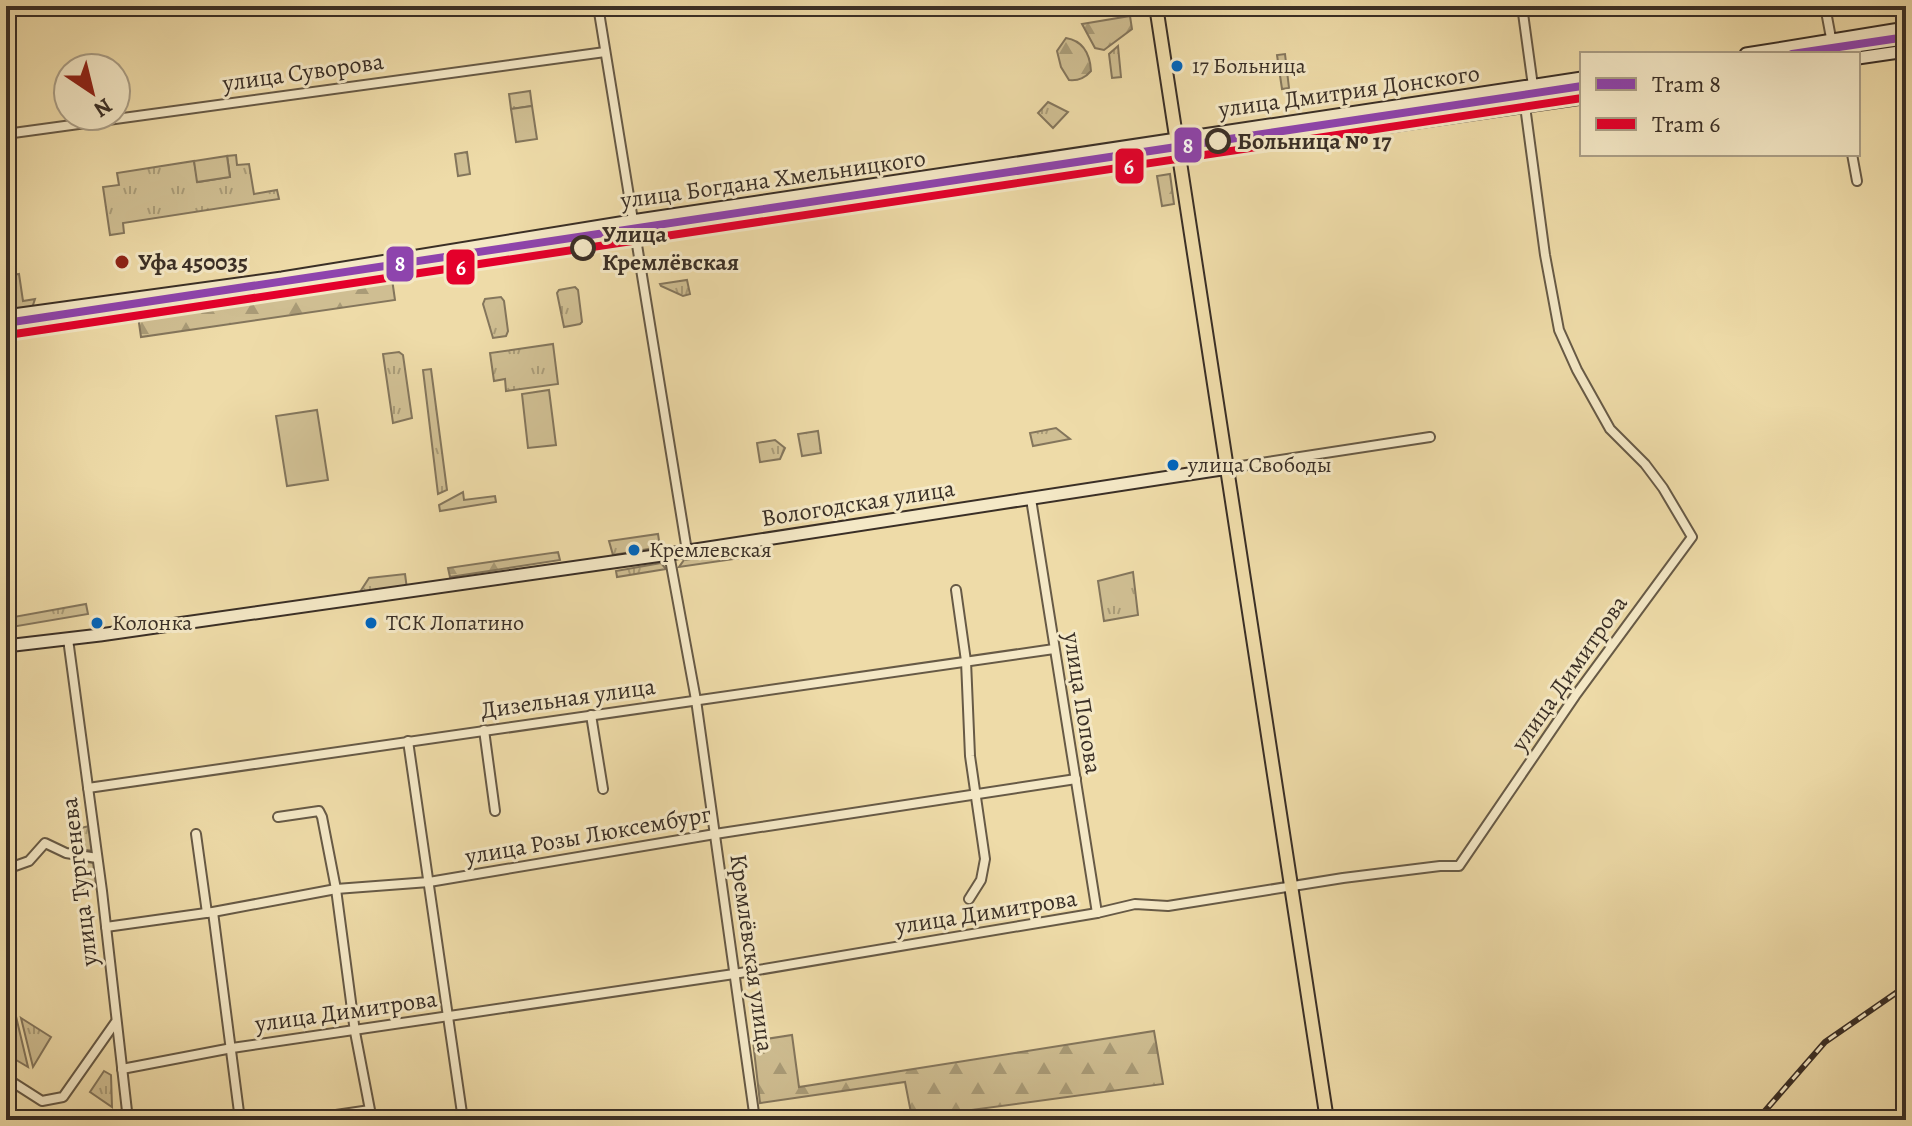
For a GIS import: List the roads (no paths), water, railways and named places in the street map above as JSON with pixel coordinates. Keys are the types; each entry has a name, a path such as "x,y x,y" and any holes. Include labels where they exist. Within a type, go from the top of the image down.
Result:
{"main road":[{"path":"1156,6 1172,140 1180,157 1327,1120"},
{"path":"1758,52 1906,28"},
{"path":"1860,58 1906,51"},
{"name":"улица Дмитрия Донского","path":"1172,140 1580,78"},
{"name":"улица Дмитрия Донского","path":"1180,157 1580,98"},
{"name":"улица Богдана Хмельницкого","path":"6,316 282,278 632,221 1172,140"},
{"name":"Вологодская улица","path":"6,646 669,554 1228,468"}],"street":[{"path":"598,6 687,551"},
{"path":"1522,6 1533,86 1525,106"},
{"path":"1825,6 1834,52"},
{"name":"улица Суворова","path":"6,134 605,52"},
{"name":"улица Димитрова","path":"122,1069 232,1048 734,974 1135,904 1168,906 1290,886 1459,866 1575,696 1692,537 1645,464 1610,429 1559,330 1545,255 1525,106"},
{"path":"1852,156 1857,181"},
{"name":"Вологодская улица","path":"1228,468 1430,437"},
{"name":"улица Попова","path":"1031,499 1097,913"},
{"name":"Кремлёвская улица","path":"669,554 696,700 755,1120"},
{"path":"956,590 966,661 970,756 985,859 981,880 969,899"},
{"name":"улица Тургенева","path":"68,639 128,1120"},
{"name":"Дизельная улица","path":"88,788 1054,649"},
{"path":"591,715 603,789"},
{"path":"484,730 495,811"},
{"path":"408,741 463,1120"},
{"name":"улица Розы Люксембург","path":"106,927 336,889 429,882 715,834 1076,779"},
{"path":"278,817 319,811 336,889 355,1032 370,1110 302,1120"},
{"path":"196,834 232,1048 240,1120"},
{"path":"6,862 15,866 29,861 45,843 66,853 97,858"},
{"path":"6,1078 42,1101 63,1097 116,1023"}],"railway":[{"path":"1757,1120 1825,1042 1906,986"}],"tram line":[{"name":"8","path":"1805,52 1906,37"},
{"name":"8","path":"6,323 1580,86"},
{"name":"6","path":"8,335 1580,98"}],"place":[{"name":"17 Больница","path":"1177,66"},
{"name":"Больница № 17","path":"1218,141"},
{"name":"Улица Кремлёвская","path":"583,248"},
{"name":"Уфа 450035","path":"122,262"},
{"name":"улица Свободы","path":"1173,465"},
{"name":"Кремлевская","path":"634,550"},
{"name":"Колонка","path":"97,623"},
{"name":"ТСК Лопатино","path":"371,623"}]}
